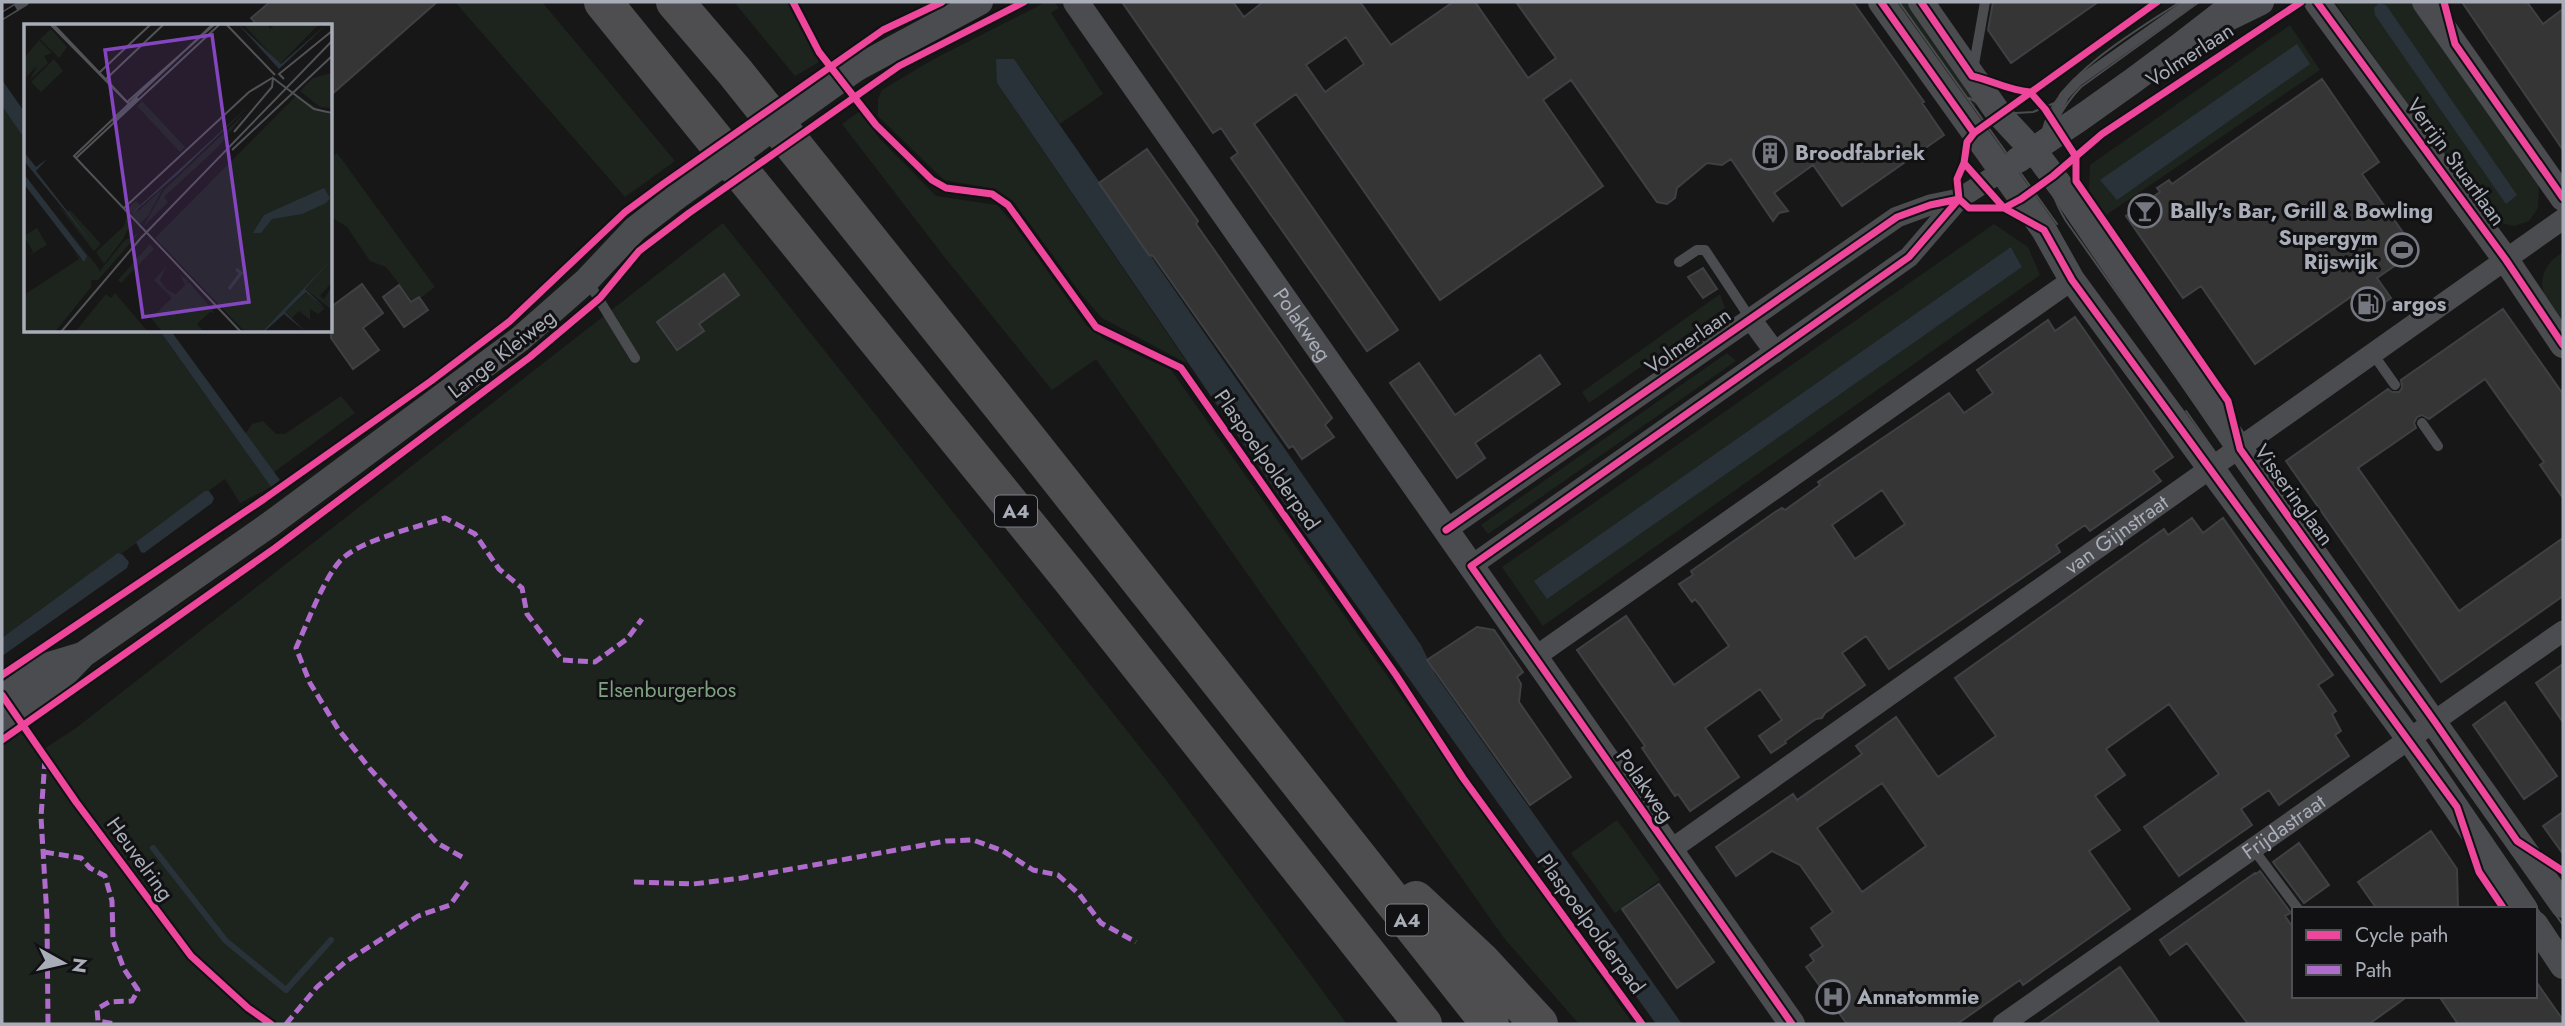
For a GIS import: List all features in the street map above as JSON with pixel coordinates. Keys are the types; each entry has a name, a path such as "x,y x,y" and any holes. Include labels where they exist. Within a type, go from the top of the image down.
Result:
{"highway":[{"name":"A4","path":"603,2 1037,537 1423,1024"},
{"name":"A4","path":"675,2 735,72 970,366 1490,1024"},
{"name":"A4","path":"1325,815 1480,960 1539,1024"}],"street":[{"name":"Lange Kleiweg","path":"2,725 58,681 84,654 269,525 520,339 587,280 635,229 676,198 857,68 980,2"},
{"name":"Polakweg","path":"1076,2 1792,1024"},
{"path":"1881,2 2044,230 2072,280 2410,740 2524,907"},
{"name":"Visseringlaan","path":"1921,2 2000,114 2039,146 2070,199 2240,449 2563,905"},
{"name":"Volmerlaan","path":"1471,566 1909,257 1959,199 2039,146 2236,2"},
{"name":"Volmerlaan","path":"2198,32 2261,2"},
{"name":"Verrijn Stuartlaan","path":"2317,2 2506,260 2563,345"},
{"path":"2425,2 2563,198"},
{"name":"Volmerlaan","path":"1447,530 1897,217 1930,205 1959,199"},
{"name":"van Gijnstraat","path":"1669,851 2563,219"},
{"path":"1535,657 2072,280"},
{"name":"Volmerlaan","path":"1750,318 1774,352"},
{"name":"Frijdastraat","path":"2003,1024 2563,631"},
{"name":"Lange Kleiweg","path":"2,698 49,665 84,654"},
{"path":"2537,927 2563,966"}],"lane":[{"path":"1972,76 1985,2"},
{"name":"Volmerlaan","path":"2039,146 2064,96 2077,82 2190,2"},
{"path":"1679,262 1697,250 1705,250 1750,318"},
{"path":"587,280 635,358"},
{"path":"2373,354 2395,384"},
{"path":"2422,423 2438,446"},
{"path":"2254,850 2297,907"}],"green space":[{"path":"455,2 542,2 675,161 625,197"},
{"path":"734,2 787,2 819,62 795,76"},
{"path":"1046,2 1054,2 1059,8 1051,13 1103,94 1060,124 1014,59 997,83 1188,364 1102,318 1081,294 1013,201 996,189 944,180 878,116 878,99 882,90 932,60"},
{"path":"1895,2 1916,2 1984,99 1971,109"},
{"path":"2335,2 2413,2 2539,181 2538,208 2529,221 2514,226 2490,220"},
{"path":"2290,25 2320,70 2106,215 2089,191 2090,165"},
{"path":"2,106 24,138 24,332 161,332 271,487 240,503 225,479 2,640"},
{"path":"860,111 879,138 936,196 997,205 1087,326 1106,340 1171,370 1633,1024 1579,1024 1504,938 1096,359 1052,390 842,124"},
{"path":"337,153 435,287 414,303 386,267 370,261 347,227 332,218 332,157"},
{"name":"Elsenburgerbos","path":"723,223 1167,781 1347,1024 2,1024 2,740 22,725 41,751 76,728"},
{"path":"1994,224 2028,247 2040,275 1543,626 1502,567","holes":["2012,248 2022,267 1546,598 1535,581"]},
{"path":"2563,253 2563,328 2547,303 2542,281 2549,264"},
{"path":"1720,294 1725,308 1589,403 1582,392"},
{"path":"1727,353 1736,361 1488,534 1481,525"},
{"path":"341,396 355,413 274,472 245,434 252,424 263,421 276,434 285,434"},
{"path":"1617,820 1660,880 1615,913 1571,853"}],"shaded area":[{"path":"2379,3 2386,5 2517,195 2506,204 2375,15 2374,8"},
{"path":"2297,44 2310,64 2117,200 2100,180"},
{"path":"996,59 1014,59 1421,645 1435,674 1682,1024 1656,1024 1299,525 997,83"},
{"path":"2,80 24,111 24,138 2,106"},
{"path":"2011,247 2022,267 1547,599 1534,581"},
{"path":"161,332 172,332 280,480 271,487"},
{"path":"205,491 209,491 214,498 212,503 144,553 141,552 136,542"},
{"path":"118,553 129,562 127,568 2,656 2,638"}],"building":[{"path":"270,2 437,2 332,94 332,24 256,24 251,18"},
{"name":"Broodfabriek","path":"1122,2 1233,2 1244,17 1263,2 1360,2 1391,45 1453,2 1475,2 1528,78 1556,58 1516,2 1853,2 1924,102 1922,103 1944,135 1842,206 1813,165 1774,193 1788,211 1779,213 1773,221 1731,159 1722,165 1707,163 1677,188 1675,198 1667,204 1657,202 1571,80 1543,100 1603,186 1440,300 1296,94 1254,124 1398,330 1367,351 1231,158 1238,153 1221,128 1213,133","holes":["1346,37 1364,64 1325,92 1306,65"]},
{"path":"1993,2 2098,2 2011,63 1988,30"},
{"path":"2462,2 2527,2 2543,24 2563,9 2563,150"},
{"path":"2322,79 2379,162 2362,174 2416,251 2377,278 2391,298 2368,314 2355,294 2255,364 2201,286 2183,298 2126,216 2160,192 2157,188 2169,180 2172,184"},
{"path":"1147,149 1198,221 1196,224 1332,418 1325,425 1334,437 1302,459 1293,446 1289,448 1099,183"},
{"path":"1703,268 1717,289 1703,298 1688,277"},
{"path":"724,274 739,295 699,324 704,331 677,350 657,322"},
{"path":"362,284 383,313 363,328 379,350 353,369 331,338 332,306"},
{"path":"399,285 411,302 419,297 428,310 404,327 383,297"},
{"path":"2503,309 2563,394 2563,498 2540,465 2544,462 2485,379 2429,419 2422,415 2417,417 2414,423 2416,428 2358,468 2459,611 2563,538 2563,596 2441,682 2286,461 2388,389 2399,392 2402,388 2401,380"},
{"path":"2075,317 2173,457 2153,471 2161,481 2090,531 2085,525 2056,545 2060,552 1889,669 1866,636 1842,653 1865,685 1771,753 1759,736 1782,720 1760,689 1705,728 1739,777 1690,811 1678,794 1675,796 1642,748 1645,746 1577,650 1626,616 1674,685 1729,646 1700,605 1695,599 1692,602 1679,584 1693,575 1691,571 1775,512 1782,508 1785,510 1820,485 1818,482 1949,393 1964,413 1993,393 1977,370 2048,320 2055,331","holes":["1882,490 1905,524 1855,559 1832,525"]},
{"path":"1540,355 1560,384 1475,443 1485,458 1457,478 1390,383 1419,363 1455,415"},
{"path":"2192,518 2203,533 2223,518 2333,675 2318,685 2336,711 2332,714 2341,731 2335,735 2349,756 2279,805 2269,790 2241,809 2252,825 2179,876 2144,827 2219,774 2169,704 2106,749 2125,775 2095,796 2120,830 2089,851 2130,909 2023,985 2020,980 1957,1024 1847,1024 1806,967 1814,961 1810,955 1823,946 1811,928 1833,912 1800,865 1772,851 1736,876 1716,847 1793,794 1797,800 1862,754 1856,746 1896,717 1938,777 1996,736 1955,678 2164,529 2168,535","holes":["1882,783 1926,846 1862,892 1817,828"]},
{"path":"1477,627 1494,630 1523,672 1517,677 1521,684 1519,702 1571,777 1530,805 1427,660"},
{"path":"2563,664 2563,722 2536,683"},
{"path":"2505,702 2557,776 2524,799 2473,725"},
{"path":"2563,812 2563,854 2543,826"},
{"path":"2431,831 2457,869 2458,907 2376,907 2358,882"},
{"path":"2299,843 2329,885 2304,903 2273,862"},
{"path":"2260,871 2291,913 2285,916 2292,926 2292,998 2405,998 2369,1024 2248,1024 2187,943 2170,955 2160,940"},
{"path":"1659,884 1714,962 1677,988 1622,909"},
{"path":"2120,967 2160,1024 2039,1024"},
{"path":"2537,983 2563,1020 2563,1024 2458,1024 2440,998 2537,998"}],"waterway":[{"path":"153,848 226,941 286,990 331,940"}],"tram line":[{"path":"1899,2 2057,224"},
{"path":"2039,146 2048,115 2072,82 2106,51 2180,2"},
{"path":"2199,2 2081,87 2068,102 2052,135 2048,151 2051,186 2057,203 2066,221 2563,925"},
{"path":"1969,98 1999,114 2033,112 2057,102"},
{"path":"2186,411 2287,554"},
{"path":"2449,782 2536,907"},
{"path":"2537,909 2563,946"}],"railway":[{"path":"2,16 25,2"}],"marked path":[{"path":"462,857 437,843 371,770 338,729 310,683 296,648 322,591 340,561 349,553 390,535 445,518 475,534 499,569 522,588 527,614 562,660 595,662 627,639 642,619"},
{"path":"45,759 41,817 47,917 48,1024"},
{"path":"634,882 693,884 742,878 946,841 973,840 1003,851 1033,870 1058,875 1079,894 1101,923 1136,942"},
{"path":"44,852 81,858 90,868 105,876 112,901 113,940 124,969 138,990 132,1001 109,1002 97,1009 98,1021 116,1024"},
{"path":"286,1024 317,987 345,962 418,916 450,905 469,879"}],"cycle path":[{"name":"Plaspoelpolderpad","path":"793,2 819,52 876,125 932,180 946,188 992,194 1008,205 1096,327 1181,368 1396,675 1463,778 1642,1024"},
{"path":"2,675 264,499 431,381 510,321 625,212 663,184 883,30 942,2"},
{"path":"2,740 275,548 530,357 600,298 639,251 689,213 899,66 1024,2"},
{"path":"1881,2 1974,133"},
{"path":"1921,2 1972,76 2030,92 2045,109 2076,157 2076,181 2228,401 2240,449 2517,841 2563,871"},
{"path":"1792,1024 1471,566 1909,257 1959,199 1957,179 1964,163 1967,142 1974,133 2157,2"},
{"path":"1959,199 1969,208 2004,208 2021,199 2102,134 2301,2"},
{"path":"2317,2 2506,260 2563,345"},
{"path":"2444,2 2455,44 2563,198"},
{"path":"1964,163 2004,208 2044,230 2072,280 2457,807 2479,872 2503,907"},
{"path":"1446,530 1897,217 1930,205 1959,199"},
{"name":"Heuvelring","path":"2,695 76,802 191,956 248,1008 271,1024"}],"place":[{"name":"Broodfabriek","path":"1770,153"},
{"name":"Bally's Bar, Grill & Bowling","path":"2145,211"},
{"name":"Supergym Rijswijk","path":"2402,250"},
{"name":"argos","path":"2368,304"},
{"name":"Annatommie","path":"1833,997"}]}
